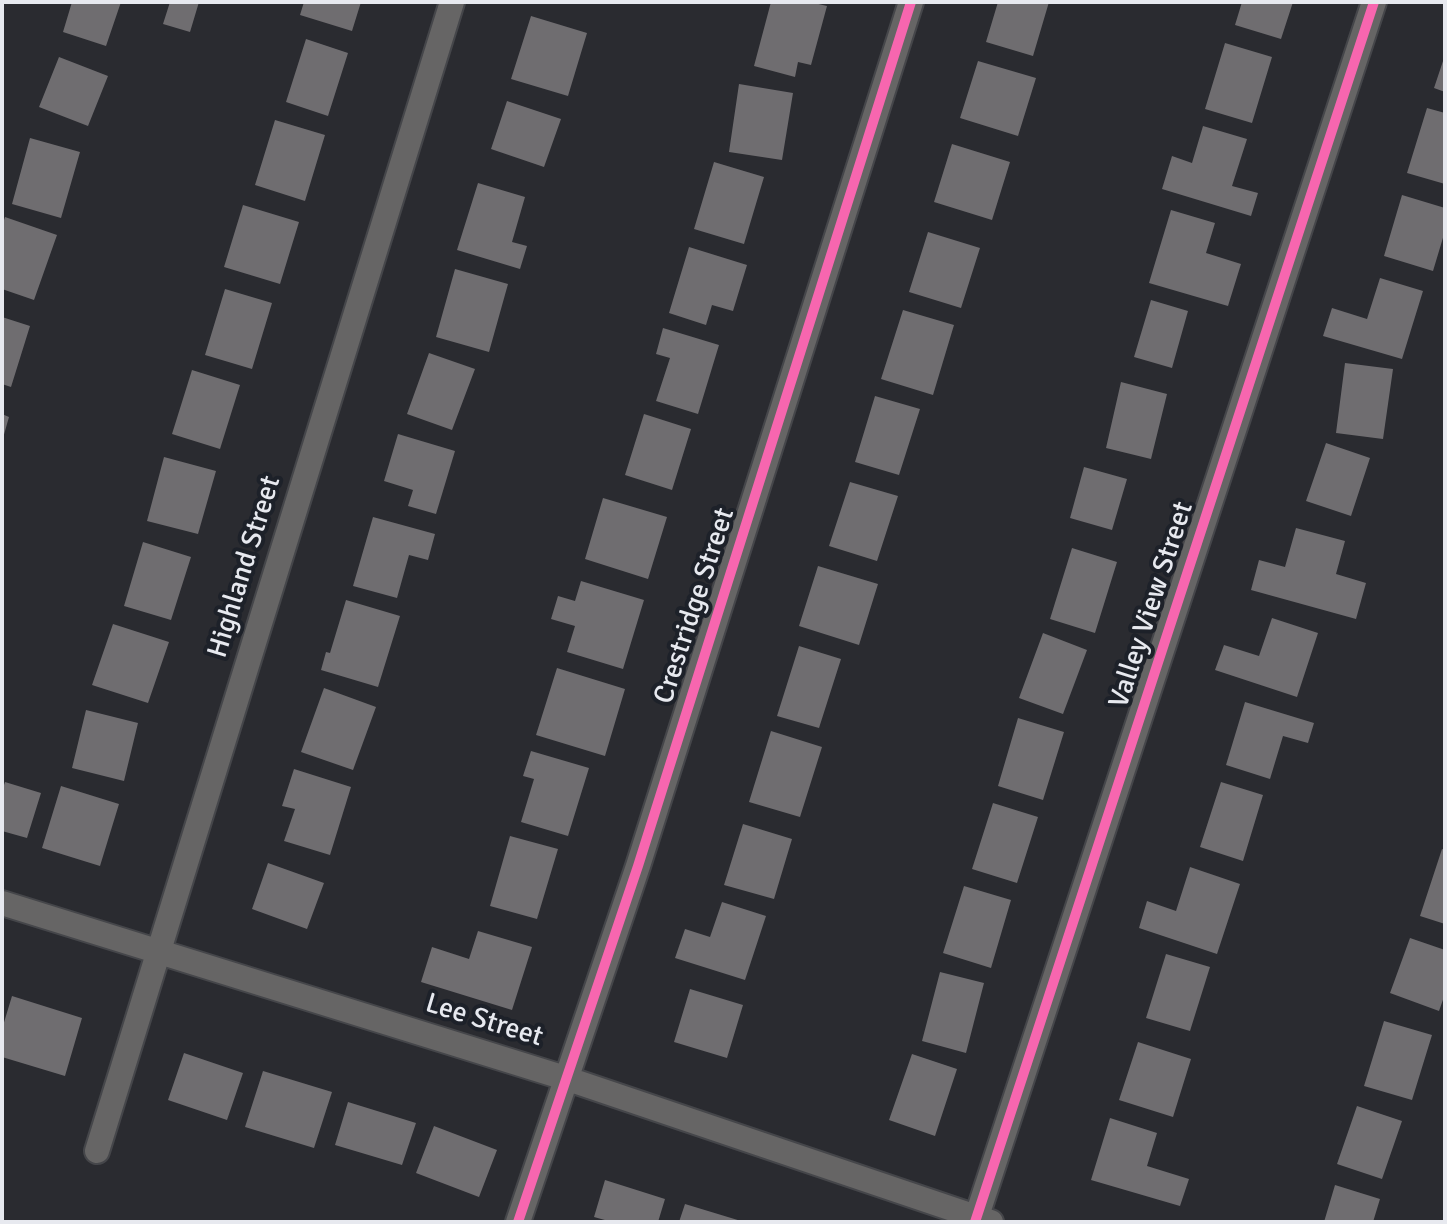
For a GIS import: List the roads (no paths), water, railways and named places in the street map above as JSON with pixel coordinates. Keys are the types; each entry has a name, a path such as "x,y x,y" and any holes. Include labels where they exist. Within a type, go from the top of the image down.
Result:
{"street":[{"name":"Highland Street","path":"97,1151 452,2"},
{"name":"Crestridge Street","path":"518,1222 638,866 911,2"},
{"name":"Valley View Street","path":"981,1221 1374,2"},
{"name":"Lee Street","path":"2,903 565,1078 981,1221"}]}
